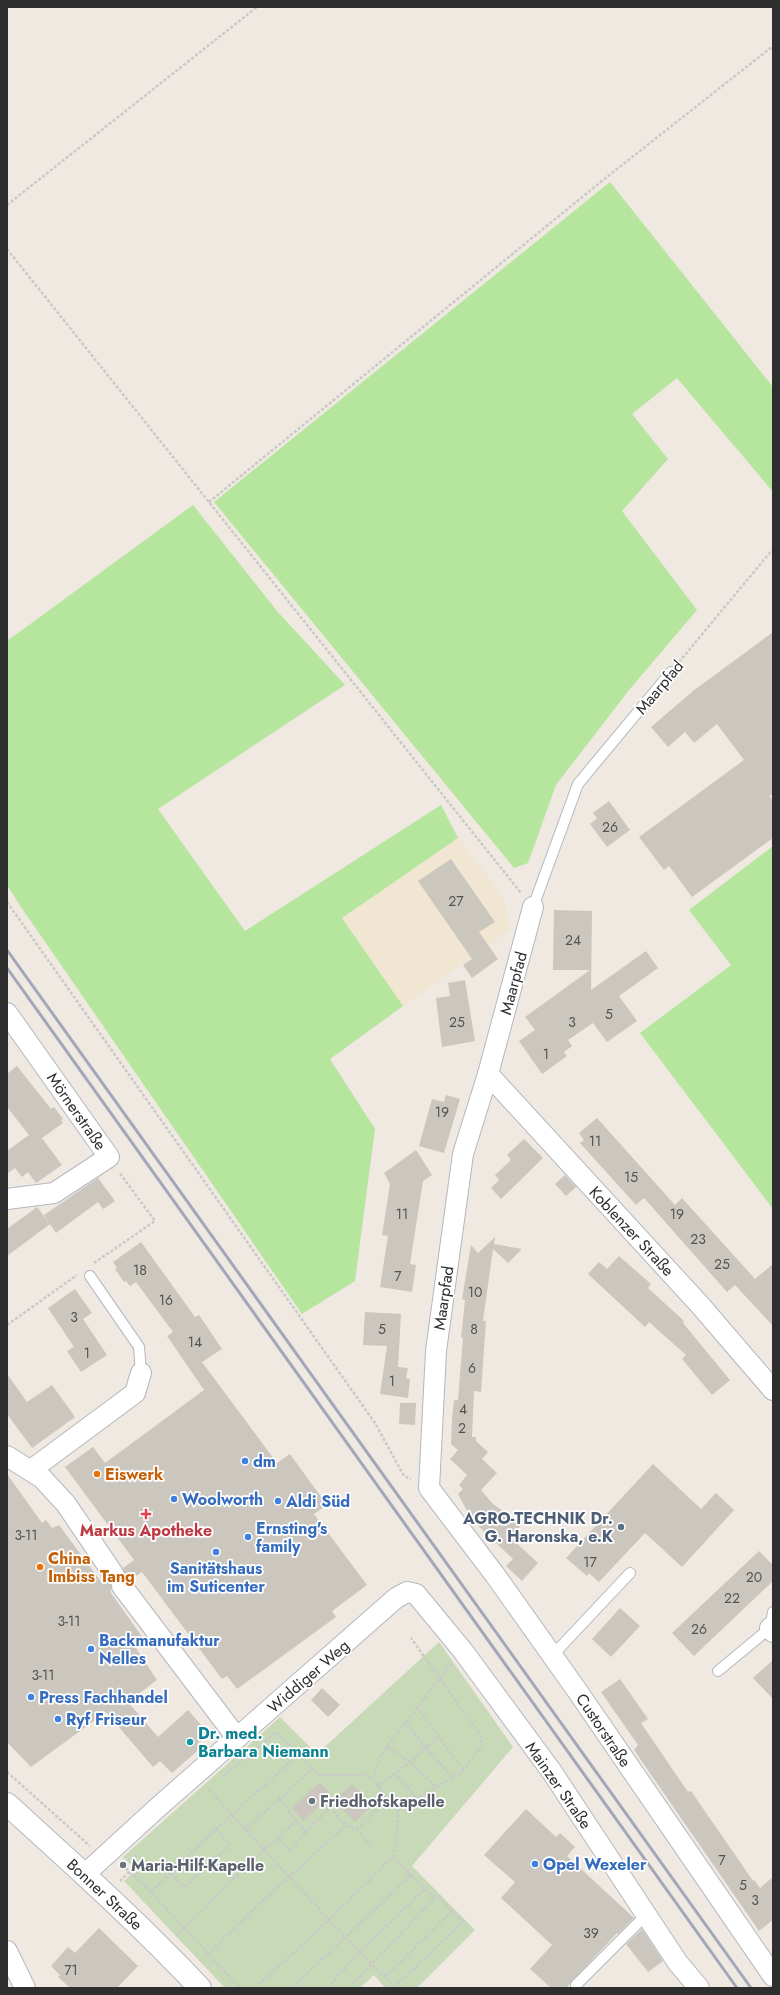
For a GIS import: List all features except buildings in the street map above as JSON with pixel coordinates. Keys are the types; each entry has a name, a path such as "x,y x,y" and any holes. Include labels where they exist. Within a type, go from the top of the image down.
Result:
{"street":[{"name":"Maarpfad","path":"429,1488 436,1352 463,1154 488,1074 533,907"},
{"name":"Mörnerstraße","path":"7,1013 109,1156 54,1193 7,1199"},
{"name":"Koblenzer Straße","path":"488,1074 700,1305 773,1390"},
{"path":"31,1470 135,1392 141,1373"},
{"path":"7,1456 42,1478 66,1504 118,1581 156,1628 237,1738"},
{"name":"Custorstraße","path":"429,1488 495,1575 773,1975"},
{"name":"Mainzer Straße","path":"407,1592 416,1594 420,1598 464,1651 552,1772 678,1963 699,1988"},
{"name":"Widdiger Weg","path":"84,1874 396,1598 407,1592"},
{"name":"Bonner Straße","path":"7,1804 163,1949 200,1988"},
{"path":"7,1950 25,1988"}],"lane":[{"name":"Maarpfad","path":"533,907 578,784 671,672"},
{"path":"90,1276 139,1347 141,1373"},
{"path":"552,1656 630,1573"},
{"path":"718,1671 772,1624"},
{"path":"576,1985 646,1915"}],"path":[{"path":"7,205 258,7"},
{"path":"209,502 597,185 773,46"},
{"path":"7,250 533,907"},
{"name":"Maarpfad","path":"671,672 773,549"},
{"path":"7,902 375,1423 404,1476 429,1488"},
{"path":"91,1265 155,1221 109,1156"},
{"path":"7,1325 78,1274"},
{"path":"398,1810 464,1771 482,1746 480,1737 411,1638"},
{"path":"373,1779 380,1758 404,1722 464,1651"},
{"path":"417,1707 464,1771"},
{"path":"404,1722 453,1778"},
{"path":"220,1780 276,1732 319,1775 362,1775 373,1779 387,1800 398,1810"},
{"path":"377,1787 410,1762 438,1737"},
{"path":"387,1746 410,1762 436,1787"},
{"path":"151,1892 216,1829 299,1754"},
{"path":"245,1830 312,1769"},
{"path":"7,1772 102,1857"},
{"path":"394,1773 417,1798"},
{"path":"202,1795 214,1785"},
{"path":"208,1790 233,1814 245,1830 289,1878 359,1952 371,1964 385,1977 394,1987 462,1922 437,1895 371,1964 349,1988"},
{"path":"279,1799 306,1833"},
{"path":"357,1830 387,1800"},
{"path":"279,1838 289,1850 330,1807 346,1825 357,1830 374,1849"},
{"path":"256,1988 329,1920 393,1856 397,1835 398,1810"},
{"path":"163,1949 183,1927 263,1850 279,1838 296,1821"},
{"path":"208,1954 346,1825"},
{"path":"171,1873 184,1887 230,1845 216,1829"},
{"path":"134,1876 140,1870 136,1864 136,1852"},
{"path":"393,1856 434,1898"},
{"path":"126,1868 151,1892 240,1988"},
{"path":"119,1882 129,1872"},
{"path":"292,1988 411,1875"},
{"path":"327,1988 359,1952 424,1889"},
{"path":"385,1977 452,1911"},
{"path":"300,1980 307,1988"}],"shaded area":[{"path":"458,838 504,900 510,930 403,1006 342,918"}],"green space":[{"path":"610,182 773,387 773,492 677,378 632,414 668,459 622,511 697,610 629,690 556,785 528,863 514,868 214,502"},
{"path":"193,505 277,611 345,685 158,809 245,931 441,805 458,838 342,918 403,1006 330,1059 375,1129 355,1281 302,1314 7,885 7,641"},
{"path":"773,846 773,1209 640,1033 731,965 689,910"},
{"path":"439,1642 513,1747 412,1866 475,1930 417,1988 385,1988 374,1975 360,1988 225,1988 124,1881 136,1870 123,1857 280,1717 317,1754"}],"railway":[{"path":"7,950 751,1988"},
{"path":"7,968 737,1988"}],"place":[{"name":"dm","path":"245,1461"},
{"name":"Eiswerk","path":"97,1474"},
{"name":"Woolworth","path":"174,1499"},
{"name":"Aldi Süd","path":"278,1501"},
{"name":"Markus Apotheke","path":"146,1514"},
{"name":"AGRO-TECHNIK Dr. G. Haronska, e.K","path":"621,1527"},
{"name":"Ernsting's family","path":"248,1537"},
{"name":"Sanitätshaus im Suticenter","path":"216,1552"},
{"name":"China Imbiss Tang","path":"40,1567"},
{"name":"Backmanufaktur Nelles","path":"91,1649"},
{"name":"Press Fachhandel","path":"31,1697"},
{"name":"Ryf Friseur","path":"58,1719"},
{"name":"Dr. med. Barbara Niemann","path":"190,1742"},
{"name":"Friedhofskapelle","path":"312,1801"},
{"name":"Opel Wexeler","path":"535,1864"},
{"name":"Maria-Hilf-Kapelle","path":"123,1865"}]}
